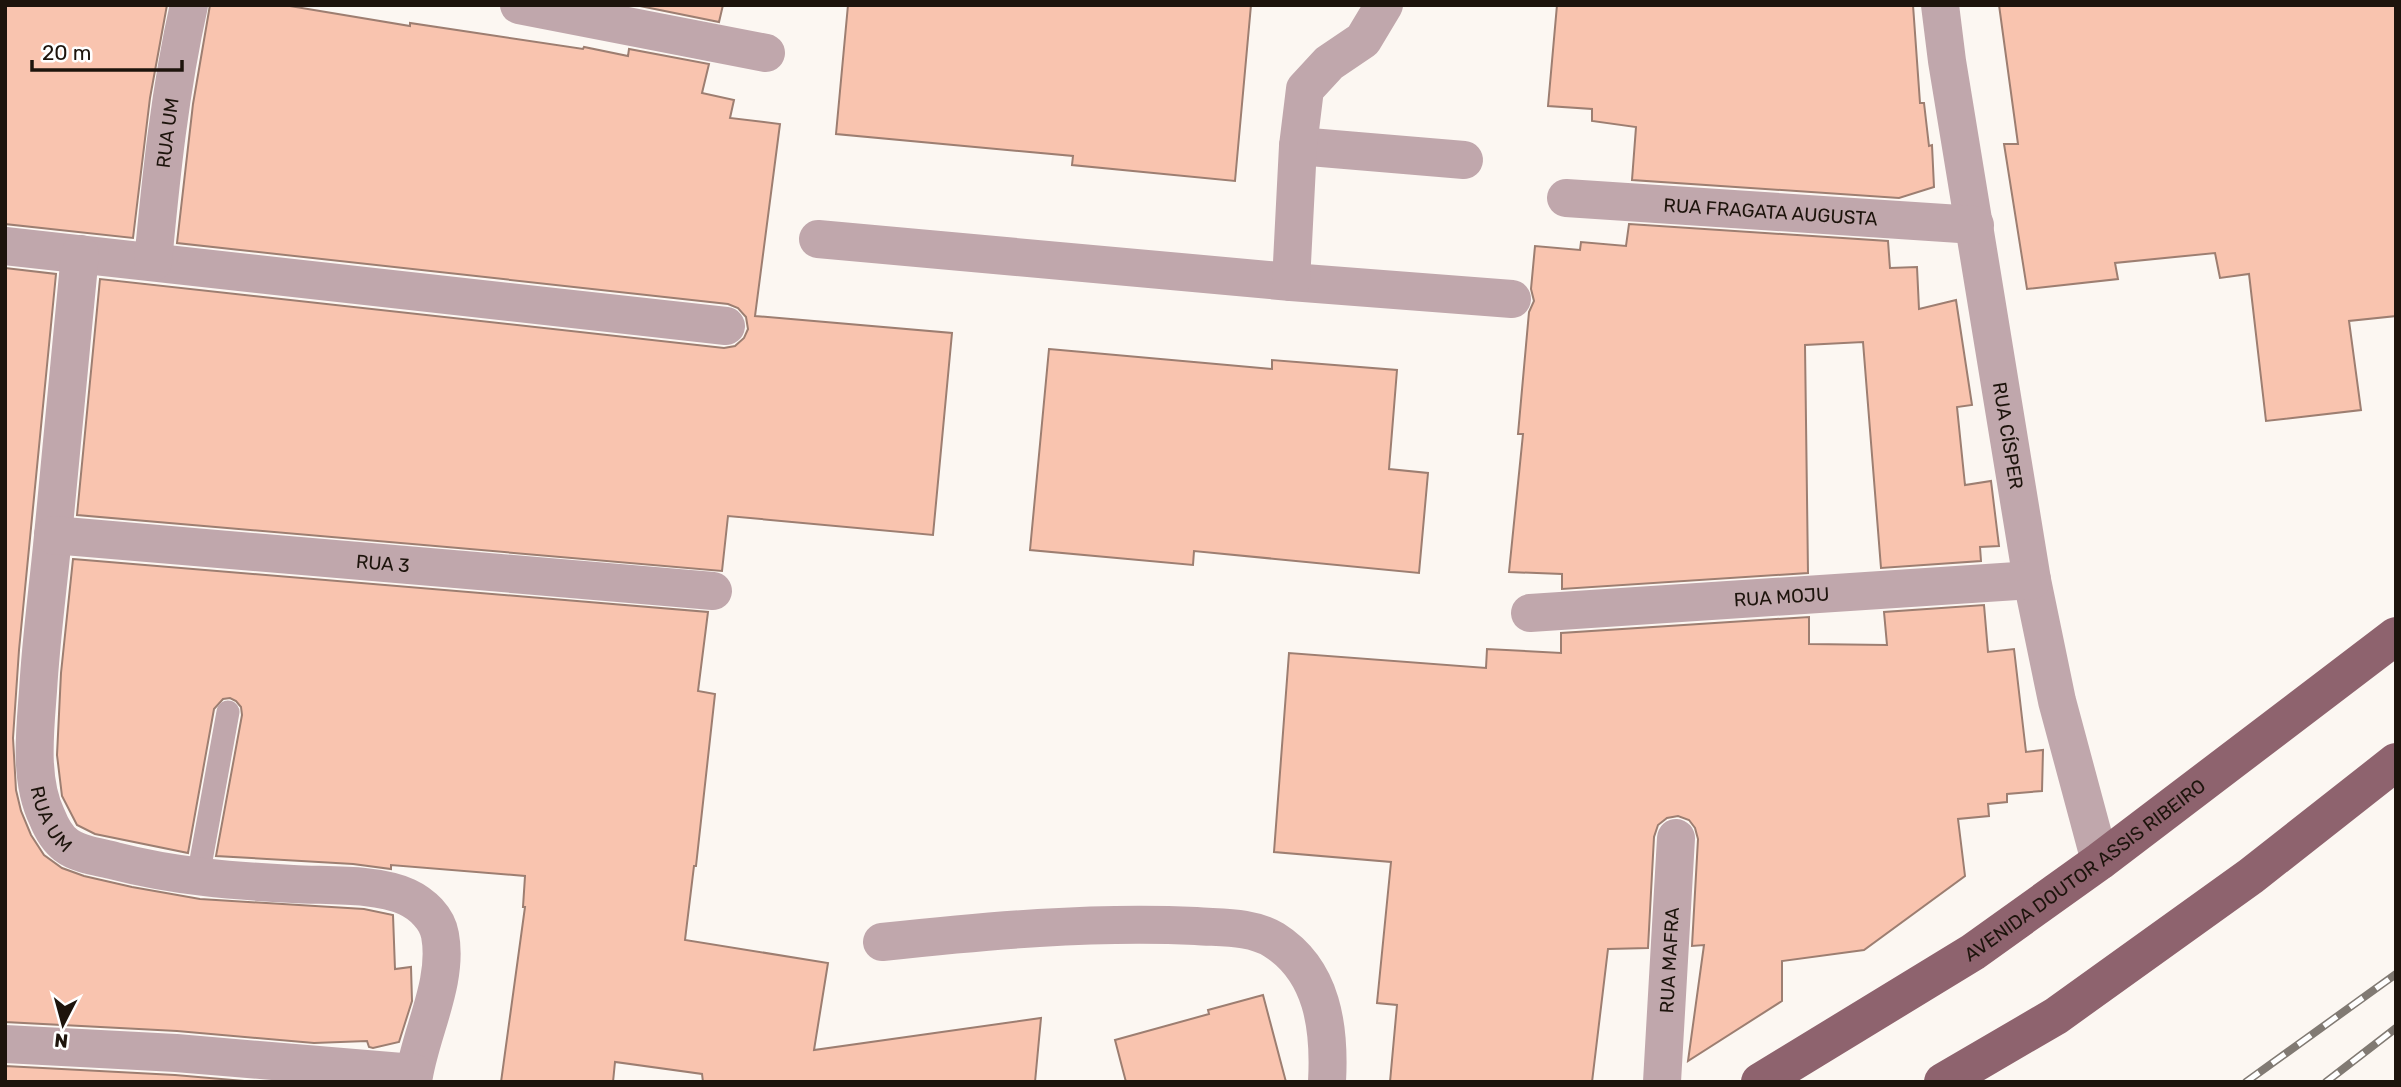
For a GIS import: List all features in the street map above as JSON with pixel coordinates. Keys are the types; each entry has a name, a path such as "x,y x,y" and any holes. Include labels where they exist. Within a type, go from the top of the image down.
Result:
{"main road":[{"name":"AVENIDA DOUTOR ASSIS RIBEIRO","path":"1760,1082 1973,952 2100,861 2396,636"},
{"path":"1943,1082 2056,1016 2251,876 2396,762"}],"street":[{"name":"RUA UM","path":"153,262 172,94 189,5"},
{"path":"519,5 766,53"},
{"path":"1292,282 1298,146 1305,89 1329,62 1363,40 1384,5"},
{"name":"RUA CÍSPER","path":"1940,5 2032,580 2057,701 2100,861"},
{"path":"1298,146 1464,160"},
{"name":"RUA FRAGATA AUGUSTA","path":"1566,198 1975,225"},
{"path":"818,239 1512,299"},
{"path":"5,246 726,326"},
{"name":"RUA UM","path":"80,254 41,638 34,741 39,796 46,816 66,845 78,851 127,864 198,877 379,889 407,897 423,907 435,920 440,934 441,958 429,1021 413,1077"},
{"name":"RUA 3","path":"53,535 713,591"},
{"name":"RUA MOJU","path":"1530,613 2032,580"},
{"name":"RUA MAFRA","path":"1662,1082 1676,838"},
{"path":"882,942 964,933 1061,928 1165,925 1242,929 1272,939 1294,955 1319,993 1329,1060 1327,1082"},
{"path":"5,1044 215,1056 413,1077"}],"lane":[{"path":"198,877 228,712"}],"building":[{"path":"5,5 167,5 150,98 133,238 5,224"},
{"path":"210,5 284,5 410,26 410,23 583,49 584,47 628,56 629,49 709,64 702,93 734,100 730,118 780,124 755,316 952,333 933,535 728,516 722,571 77,515 100,279 724,348 735,346 744,338 748,329 746,317 738,308 728,304 177,243 193,104"},
{"path":"635,5 723,5 719,22"},
{"path":"848,5 1251,5 1235,181 1072,165 1073,156 836,134"},
{"path":"1557,5 1913,5 1920,103 1924,103 1929,146 1932,145 1934,187 1899,198 1632,180 1636,127 1592,121 1592,109 1548,106"},
{"path":"1999,5 2396,5 2396,316 2349,321 2361,410 2266,421 2249,274 2220,278 2215,253 2115,263 2118,279 2027,289 2004,144 2018,144"},
{"path":"1629,224 1888,241 1890,268 1917,267 1919,309 1956,300 1972,405 1957,407 1965,485 1991,481 1999,546 1980,547 1981,561 1881,568 1863,342 1805,345 1808,573 1562,589 1562,574 1509,572 1523,434 1518,434 1529,312 1534,301 1531,289 1535,246 1580,250 1581,242 1626,246"},
{"path":"5,268 56,274 19,650 13,738 16,790 31,835 44,855 62,868 132,887 200,899 364,909 393,915 395,969 411,967 412,1001 399,1042 373,1048 369,1047 367,1041 314,1043 177,1031 5,1022"},
{"path":"1049,349 1272,369 1272,360 1397,370 1389,469 1428,473 1419,573 1194,551 1193,565 1030,550"},
{"path":"73,559 708,612 698,691 715,694 685,940 828,963 814,1050 1041,1018 1035,1082 703,1082 702,1074 615,1062 613,1082 501,1082 525,907 525,876 391,865 391,869 353,864 216,856 242,715 241,707 230,698 223,699 214,709 188,853 95,834 77,825 62,796 57,755 61,673"},
{"path":"1984,605 1988,652 2014,649 2026,752 2043,750 2042,791 2007,794 2007,802 1988,804 1989,816 1958,819 1965,876 1864,950 1782,961 1782,1001 1688,1061 1704,945 1692,946 1698,839 1689,820 1678,816 1667,818 1658,825 1654,837 1648,948 1608,949 1592,1082 1390,1082 1397,1005 1377,1003 1391,862 1274,852 1289,653 1486,668 1487,649 1561,653 1561,633 1809,617 1809,644 1887,645 1884,612"},
{"path":"1263,995 1286,1082 1126,1082 1115,1040 1209,1014 1208,1010"},
{"path":"5,1066 175,1075 257,1082 5,1082"}],"railway":[{"path":"2246,1082 2396,974"},
{"path":"2326,1082 2396,1028"}]}
